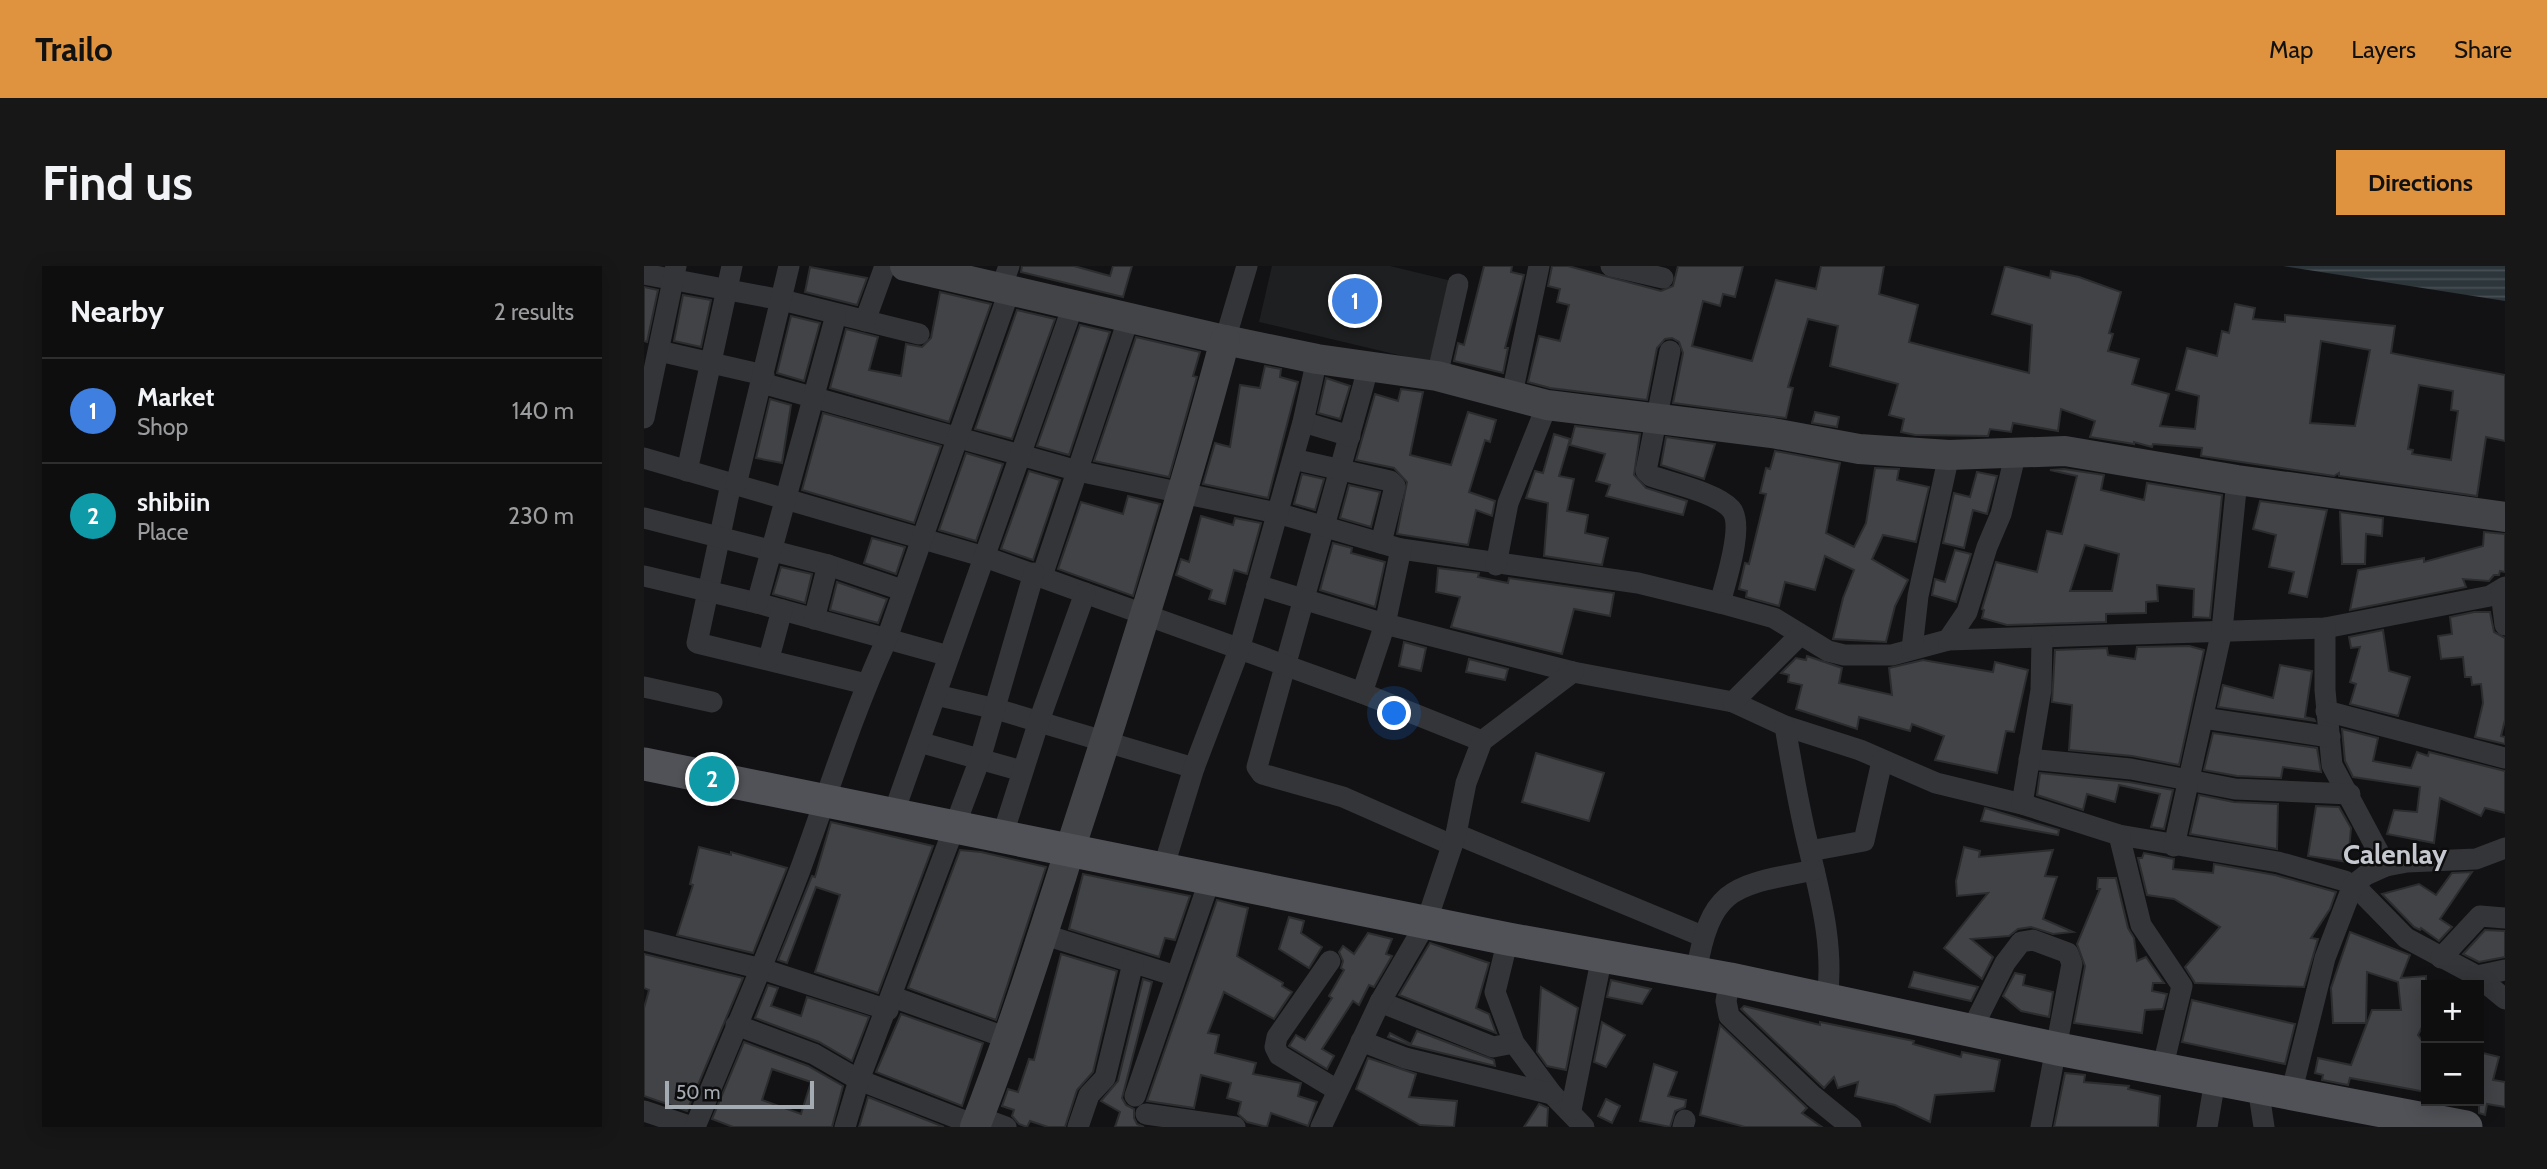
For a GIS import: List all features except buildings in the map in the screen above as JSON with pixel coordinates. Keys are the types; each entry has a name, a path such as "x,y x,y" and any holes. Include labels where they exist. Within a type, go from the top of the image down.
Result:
{"main road":[{"path":"644,764 1426,923 1730,979 2162,1070 2291,1094 2421,1107 2466,1127"}],"street":[{"path":"687,471 732,266"},
{"path":"789,266 763,379 718,538 696,643 769,658 866,684"},
{"path":"865,321 885,266"},
{"path":"905,266 1007,281 1074,303 1225,340 1317,359 1437,376 1547,405 1772,433 1859,449 1950,456 2065,451 2237,480 2505,517"},
{"path":"736,1025 814,1054 859,1080 984,1124 1007,1038 1146,616 1247,266"},
{"path":"1512,394 1539,266"},
{"path":"1611,266 1663,278"},
{"path":"644,418 653,356 674,272"},
{"path":"644,274 674,272 726,290 782,300 919,334"},
{"path":"644,1111 694,1127 762,969 866,684 886,641 957,437 1007,281"},
{"path":"1437,376 1458,284"},
{"path":"893,815 1074,303"},
{"path":"757,603 836,315"},
{"path":"845,1127 859,1080 980,759 1038,575 1078,471 1129,317"},
{"path":"1670,351 1646,471 1651,477 1707,496 1732,510 1737,523 1735,543 1720,603"},
{"path":"653,356 712,362 813,397 1078,471 1278,513 1391,546 1496,565 1638,583 1720,603 1774,618 1828,651 1844,655 1873,657 1948,640 2325,628 2385,619 2503,589 2505,625"},
{"path":"1163,869 1194,768 1239,650 1303,422 1317,359"},
{"path":"1369,365 1257,767 1258,772 1343,797 1702,936"},
{"path":"1496,565 1508,503 1547,405"},
{"path":"1303,422 1350,436"},
{"path":"1948,640 1967,612 1987,547 2001,514 2016,453"},
{"path":"1912,649 1918,596 1950,456"},
{"path":"644,458 985,557 1362,693 1482,741"},
{"path":"1293,459 1390,481 1395,486 1385,624 1362,693"},
{"path":"2174,846 2222,630 2237,480"},
{"path":"644,518 828,565 902,590"},
{"path":"814,619 828,565"},
{"path":"644,576 757,603 886,641 948,656"},
{"path":"1257,585 1385,624 1573,672 1733,702 1785,726 1860,750 1936,783 2022,804 2119,835 2278,862 2353,885 2406,938 2476,980"},
{"path":"1002,837 1084,593"},
{"path":"769,658 782,610"},
{"path":"2325,628 2326,711 2332,765 2350,794 2386,866"},
{"path":"1733,702 1800,635"},
{"path":"2022,804 2041,690 2042,638"},
{"path":"1321,1127 1380,1002 1426,923 1454,840 1466,783 1482,741 1573,672"},
{"path":"644,687 712,702"},
{"path":"936,695 996,709 1194,768"},
{"path":"2326,711 2505,758"},
{"path":"2203,718 2330,737"},
{"path":"1785,726 1790,766 1830,950 1832,968 1828,1001"},
{"path":"919,742 1022,771"},
{"path":"2029,759 2132,769 2259,791 2350,794"},
{"path":"1696,973 1702,936 1718,908 1738,888 1864,841 1882,761"},
{"path":"2119,835 2141,925 2182,986 2162,1070"},
{"path":"2291,1094 2325,958 2353,885 2366,875 2386,866 2407,862 2476,859 2505,848"},
{"path":"1142,1113 1176,976 1187,953 1210,879"},
{"path":"2441,958 2480,916 2505,918"},
{"path":"1042,934 1176,976"},
{"path":"1508,939 1495,992 1514,1043 1552,1094 1577,1119"},
{"path":"644,940 890,1003 1007,1038"},
{"path":"1971,1031 2013,951 2021,942 2033,940 2071,957 2058,1049 2040,1127"},
{"path":"1577,1119 1602,956"},
{"path":"1331,961 1277,1037 1275,1047 1279,1055 1338,1090"},
{"path":"1078,1127 1089,1095 1105,1078 1133,963"},
{"path":"2483,980 2505,970"},
{"path":"1730,979 1726,1000 1729,1016 1844,1125"},
{"path":"2484,985 2505,999"},
{"path":"1380,1002 1493,1047 1514,1043"},
{"path":"1361,1041 1405,1058 1552,1094"},
{"path":"2207,1127 2215,1080"},
{"path":"1101,1081 1142,1113 1203,1125 1235,1127"},
{"path":"2258,1087 2264,1127"}],"shaded area":[{"path":"1272,266 1390,266 1452,281 1432,363 1259,322"},
{"path":"2283,266 2505,266 2505,301"}],"place":[{"name":"Market","path":"1355,301"},
{"name":"shibiin","path":"712,779"}],"district":[{"name":"Calenlay","path":"2395,854"}]}
